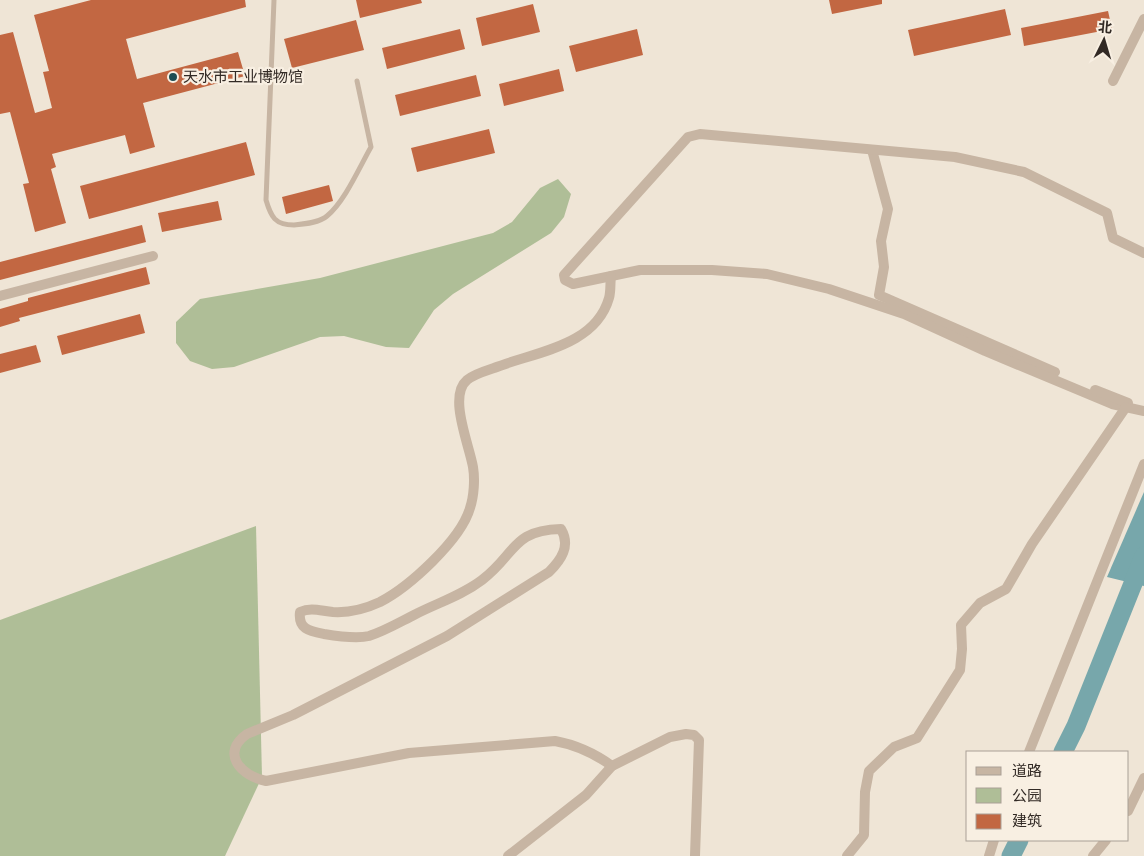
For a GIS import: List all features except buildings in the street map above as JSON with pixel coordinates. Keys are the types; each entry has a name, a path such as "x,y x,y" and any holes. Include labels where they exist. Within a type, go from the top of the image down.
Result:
{"street":[{"path":"1113,82 1144,19"},
{"path":"1144,253 1113,238 1107,213 1024,172 955,157 700,134 688,137 567,269 564,277 567,282 572,284 640,270 712,270 767,274 829,289 904,314 984,351 1112,404 1144,411"},
{"path":"872,150 888,209 881,241 884,267 880,295 1096,390 1132,404 1144,405"},
{"path":"0,296 153,256"},
{"path":"611,276 610,297 606,307 594,323 581,335 550,350 511,361 474,376 462,386 458,402 473,469 472,494 470,509 447,548 419,574 381,601 347,612 307,609 300,612 299,621 303,627 311,631 328,635 368,636 468,590 495,570 522,538 544,530 561,529 565,536 564,553 560,560 549,572 446,636 293,715 248,734 237,744 235,760 244,773 266,782 409,752 555,741 571,744 596,754 612,766"},
{"path":"847,856 864,835 865,792 869,772 894,747 917,738 960,670 962,649 961,625 980,603 1006,589 1032,544 1126,407"},
{"path":"1029,751 1144,464"},
{"path":"508,856 586,794 612,766 670,737 686,734 694,735 699,740 695,856"},
{"path":"1129,809 1144,778"},
{"path":"989,856 994,841"},
{"path":"1093,856 1105,841"}],"lane":[{"path":"274,0 266,200 271,218 280,224 310,223 326,217 337,204 371,147 357,80"}],"green space":[{"path":"558,179 571,194 564,217 551,233 453,294 434,310 409,348 386,347 344,336 320,337 234,367 212,369 190,361 176,343 176,322 200,299 320,278 493,233 512,222 540,188"},
{"path":"256,526 262,777 225,856 0,856 0,620"}],"water":[{"path":"1144,492 1144,586 1107,577"}],"waterway":[{"path":"1064,751 1076,726 1144,556"},
{"path":"1011,856 1018,841"}],"place":[{"name":"天水市工业博物馆","path":"173,77"}]}
